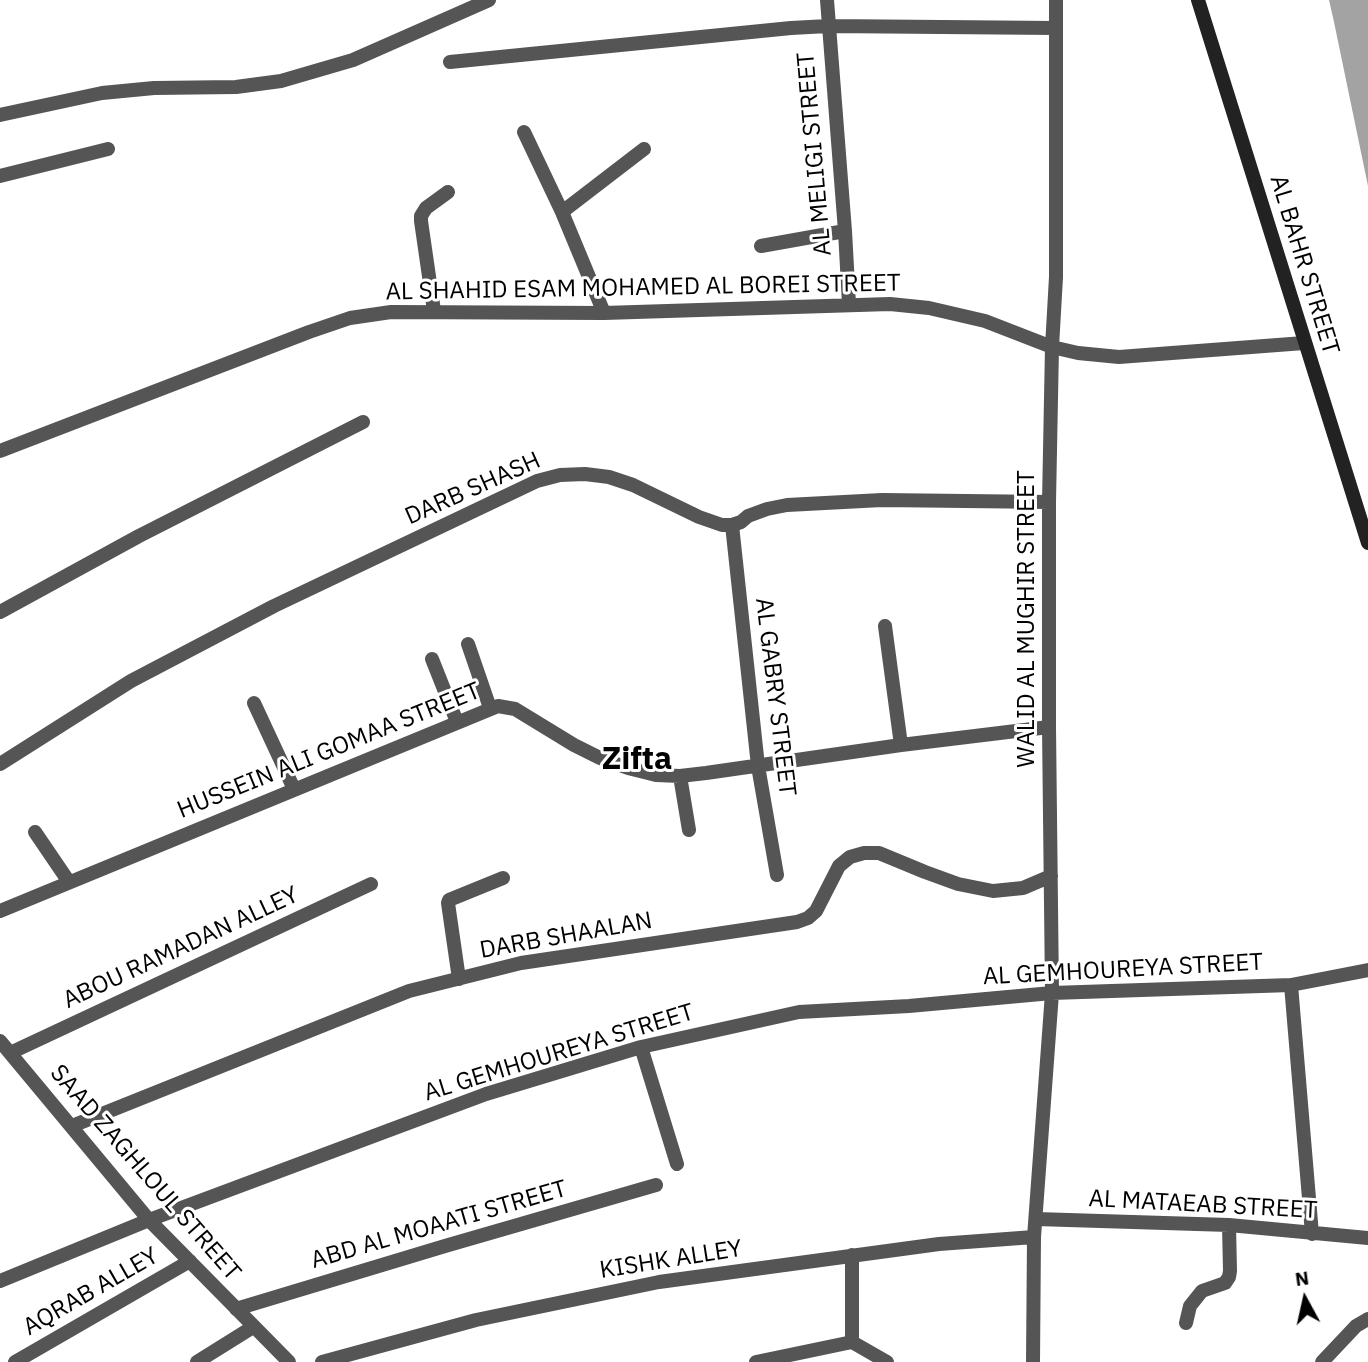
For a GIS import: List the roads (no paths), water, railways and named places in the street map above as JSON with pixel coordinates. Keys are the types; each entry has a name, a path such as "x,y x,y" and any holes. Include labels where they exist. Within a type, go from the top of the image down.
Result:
{"street":[{"path":"0,114 102,93 154,88 236,87 281,81 353,60 489,0"},
{"name":"AL MELIGI STREET","path":"827,0 849,304"},
{"name":"WALID AL MUGHIR STREET","path":"1033,1362 1034,1237 1052,993 1049,502 1056,277 1056,0"},
{"name":"AL BAHR STREET","path":"1198,0 1368,543"},
{"path":"450,62 791,28 1055,28"},
{"path":"524,132 562,212 604,313"},
{"path":"0,176 108,149"},
{"path":"562,212 644,149"},
{"path":"434,311 421,216 426,208 448,192"},
{"path":"761,246 845,231"},
{"name":"AL SHAHID ESAM MOHAMED AL BOREI STREET","path":"0,451 309,332 350,318 391,312 604,313 890,304 929,308 985,321 1052,347 1119,357 1304,343"},
{"path":"0,612 363,422"},
{"name":"DARB SHASH","path":"0,764 131,681 274,606 537,481 560,475 609,477 633,485 714,523 732,525"},
{"path":"732,525 757,512 787,505 882,500 1049,502"},
{"name":"AL GABRY STREET","path":"732,525 758,766 777,874"},
{"path":"885,626 901,745"},
{"path":"468,644 490,708"},
{"path":"432,659 457,722"},
{"path":"254,703 294,789"},
{"name":"HUSSEIN ALI GOMAA STREET","path":"0,911 498,706 515,709 600,758 656,775 680,776 1049,727"},
{"path":"680,776 689,830"},
{"path":"35,832 69,882"},
{"name":"DARB SHAALAN","path":"72,1126 408,991 521,963 797,922 816,911 839,866 850,857 864,852 879,853 958,884 993,891 1023,888 1051,876"},
{"path":"459,979 449,900 503,878"},
{"name":"ABOU RAMADAN ALLEY","path":"5,1047 371,884"},
{"name":"AL GEMHOUREYA STREET","path":"0,1281 149,1220 486,1094 641,1047 799,1012 909,1006 1052,993 1291,985 1368,970"},
{"path":"1291,985 1312,1234"},
{"name":"SAAD ZAGHLOUL STREET","path":"5,1047 149,1220 289,1362"},
{"path":"641,1047 677,1164"},
{"name":"ABD AL MOAATI STREET","path":"236,1309 656,1185"},
{"name":"AL MATAEAB STREET","path":"1036,1219 1229,1225 1368,1238"},
{"path":"1185,1323 1190,1306 1202,1291 1225,1283 1229,1277 1229,1225"},
{"name":"KISHK ALLEY","path":"322,1362 476,1320 646,1284 939,1244 1034,1237"},
{"path":"852,1255 852,1342"},
{"name":"AQRAB ALLEY","path":"15,1362 190,1261"},
{"path":"1322,1362 1356,1326 1368,1319"},
{"path":"197,1362 253,1326"},
{"path":"756,1362 852,1342 887,1362"}],"district":[{"name":"Zifta","path":"637,760"}]}
